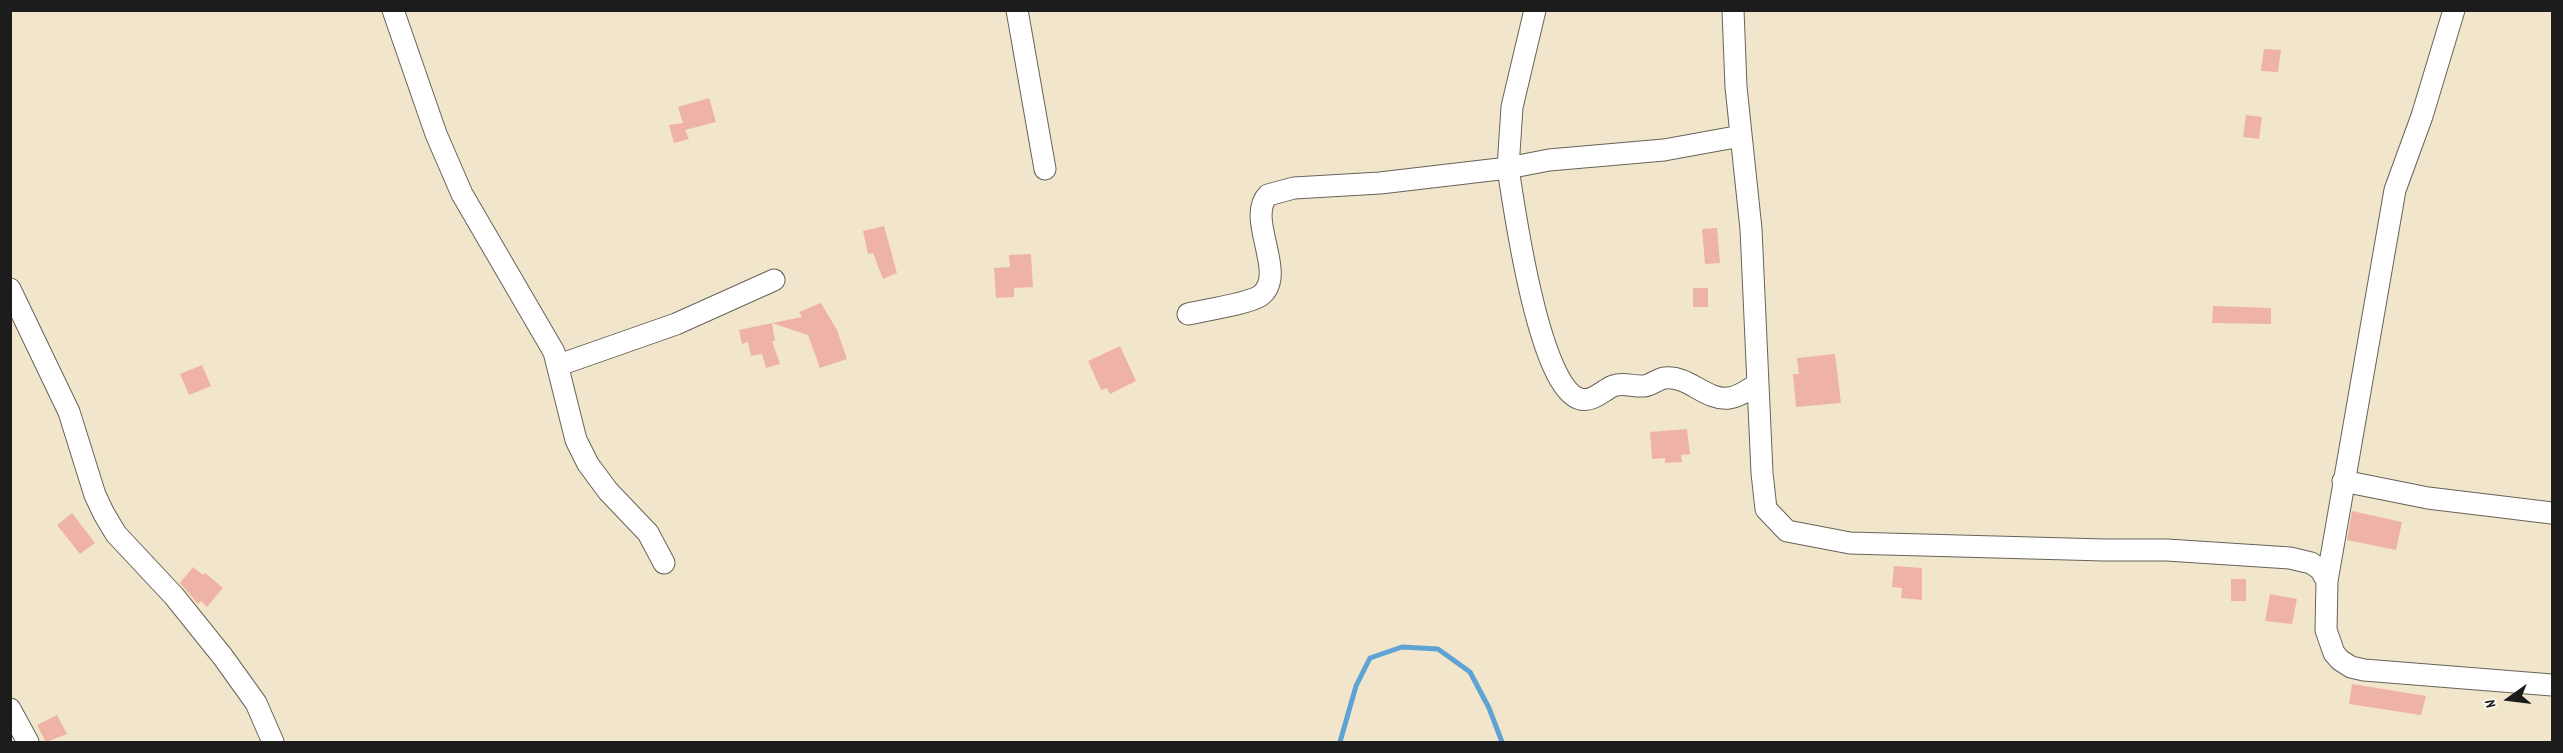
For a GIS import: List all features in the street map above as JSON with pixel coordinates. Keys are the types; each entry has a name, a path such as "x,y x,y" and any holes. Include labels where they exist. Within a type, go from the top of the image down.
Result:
{"street":[{"path":"393,10 436,134 462,194 546,337 559,365 568,414 576,440 588,464 608,491 648,533 664,563"},
{"path":"1017,10 1045,169"},
{"path":"1535,10 1512,107 1508,168 1518,233 1534,308 1547,350 1565,387 1575,396 1589,399 1616,385 1644,386 1666,377 1687,382 1707,393 1729,398 1758,384"},
{"path":"1733,10 1736,87 1751,229 1761,473 1766,509 1787,531 1850,543 2020,549 2167,550 2290,558 2311,563 2320,569 2327,581"},
{"path":"2454,10 2422,116 2395,190 2327,581 2326,630 2329,643 2340,660 2351,667 2364,670 2553,685"},
{"path":"1188,314 1254,299 1266,290 1269,284 1269,266 1261,206 1268,195 1314,186 1380,183 1508,168 1549,160 1665,150 1741,136"},
{"path":"559,365 676,324 774,280"},
{"path":"10,289 69,412 95,495 104,514 116,534 174,596 223,657 256,703 273,742"},
{"path":"2343,481 2428,498 2553,513"},
{"path":"10,709 27,742"}],"building":[{"path":"2264,49 2281,50 2278,72 2261,71"},
{"path":"709,98 716,122 685,130 689,139 674,143 669,125 683,123 678,107"},
{"path":"2246,115 2262,117 2259,139 2243,137"},
{"path":"884,226 897,273 883,279 873,253 868,254 863,231"},
{"path":"1717,228 1720,263 1705,264 1702,229"},
{"path":"1031,254 1033,287 1014,288 1014,297 996,298 994,268 1010,267 1009,255"},
{"path":"1693,288 1708,288 1708,307 1693,307"},
{"path":"821,303 837,330 847,359 820,368 808,335 772,323 802,317 799,312"},
{"path":"2213,306 2271,308 2271,324 2212,323"},
{"path":"772,323 775,341 772,341 780,364 766,368 762,354 751,356 748,342 742,344 739,330"},
{"path":"1120,346 1136,381 1110,394 1107,388 1101,390 1088,361"},
{"path":"1835,354 1841,403 1796,407 1793,374 1799,374 1797,358"},
{"path":"202,365 211,386 189,395 180,374"},
{"path":"1687,429 1690,454 1681,455 1682,462 1665,463 1665,458 1652,459 1650,432"},
{"path":"2352,511 2402,522 2396,550 2347,540"},
{"path":"72,513 95,543 80,554 57,525"},
{"path":"1894,566 1922,568 1922,600 1901,598 1902,588 1892,587"},
{"path":"193,567 203,575 205,573 223,588 207,607 201,601 198,604 180,583"},
{"path":"2231,579 2246,579 2246,601 2231,601"},
{"path":"2270,594 2297,599 2292,624 2265,621"},
{"path":"2352,684 2426,696 2421,715 2349,704"},
{"path":"57,715 67,734 46,742 37,725"}],"waterway":[{"path":"1340,742 1356,686 1370,658 1402,647 1438,649 1470,672 1489,708 1502,742"}]}
